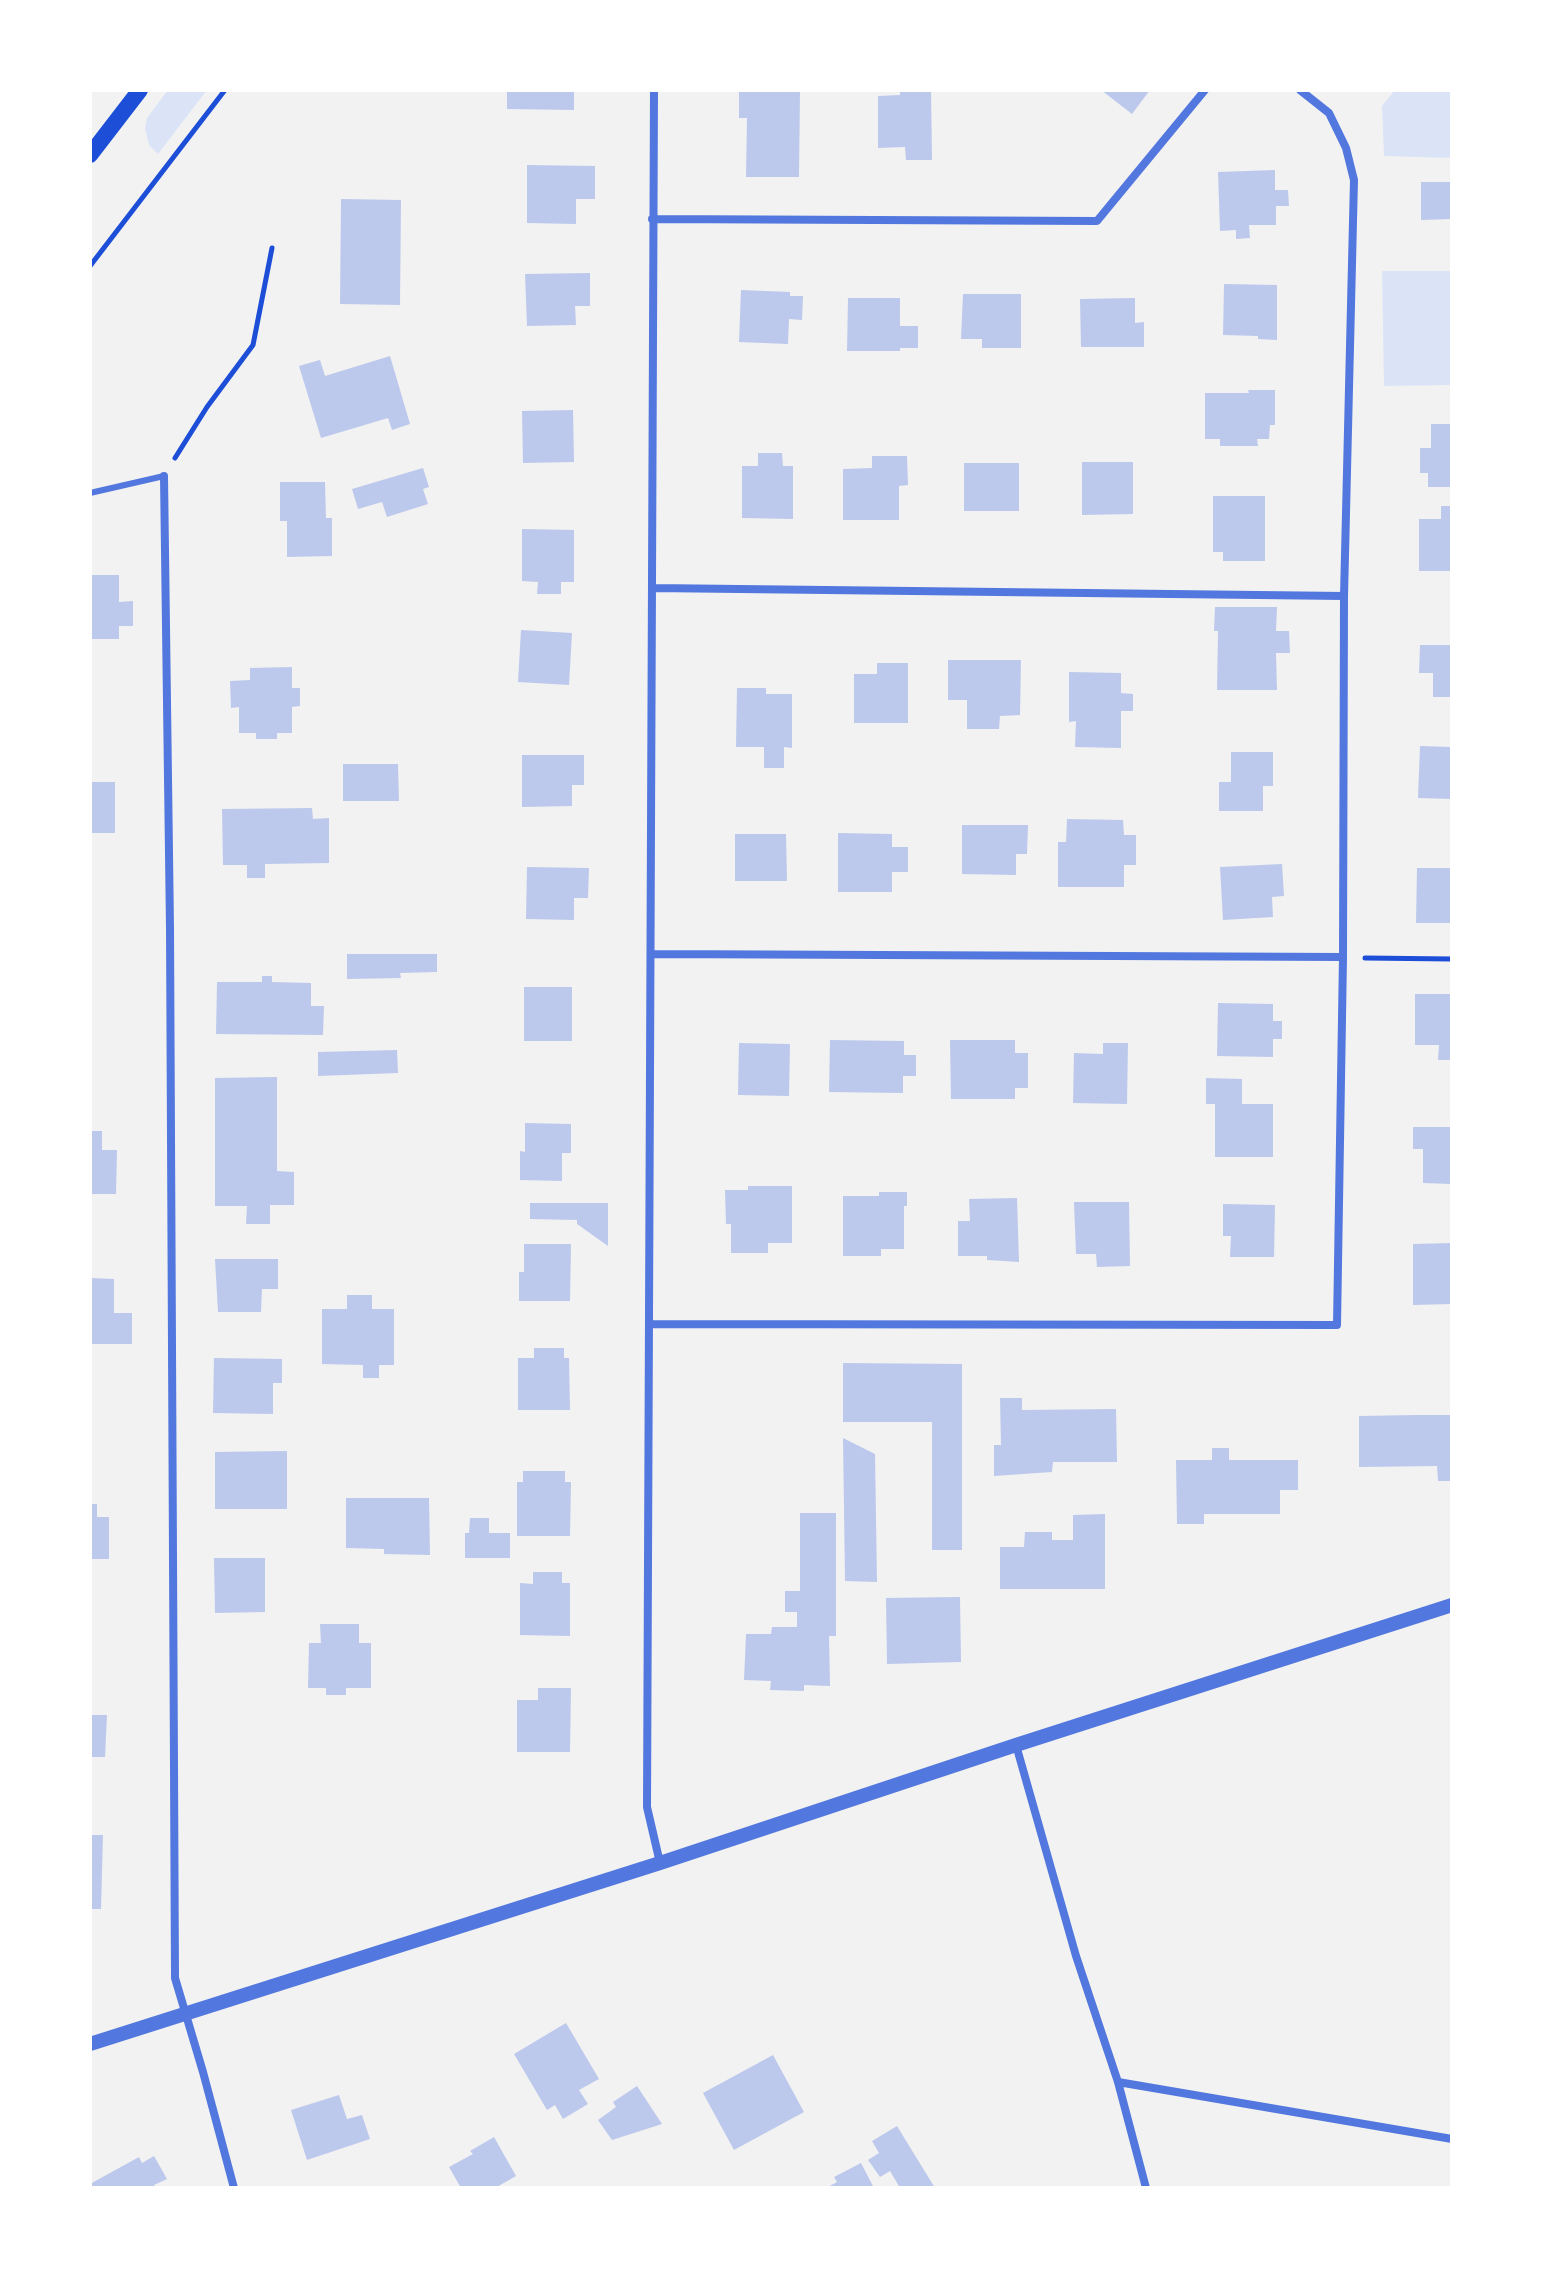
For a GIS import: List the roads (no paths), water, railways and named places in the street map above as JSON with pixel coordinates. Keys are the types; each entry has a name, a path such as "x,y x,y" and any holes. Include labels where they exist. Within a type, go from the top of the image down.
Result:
{"main road":[{"path":"90,155 140,90"}],"street":[{"path":"654,90 647,1807 660,1863"},
{"path":"652,219 1097,221 1205,90"},
{"path":"649,1324 1337,1325 1343,957 1344,596 1354,180 1346,148 1329,113 1300,90"},
{"path":"164,476 170,912 175,1978 234,2188"},
{"path":"653,588 1344,596"},
{"path":"651,954 1343,957"},
{"path":"90,2044 660,1863 1452,1605"},
{"path":"1016,1745 1076,1956 1118,2082 1146,2188"},
{"path":"1118,2082 1452,2139"}],"lane":[{"path":"90,493 164,476"}]}
